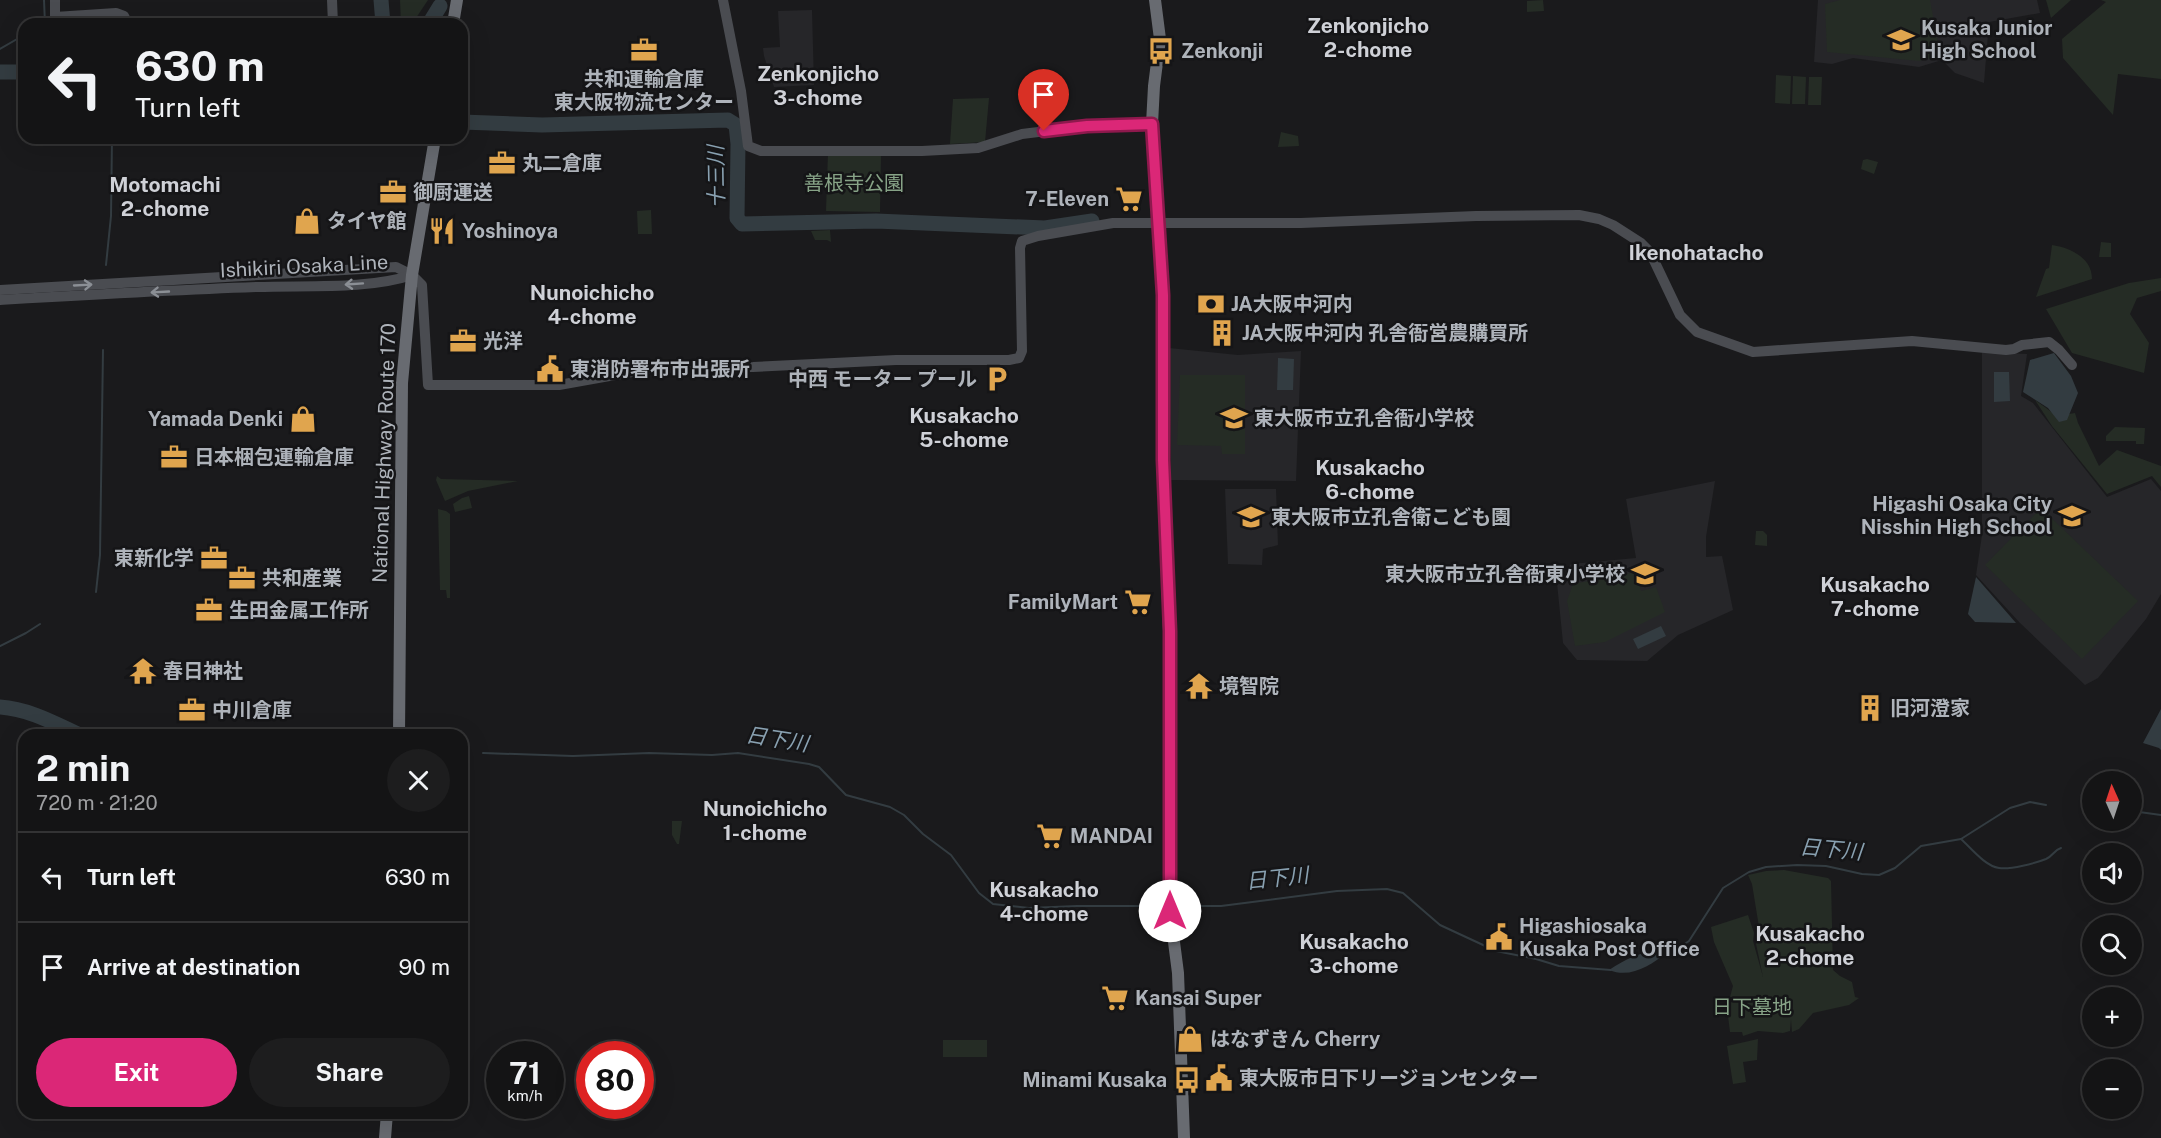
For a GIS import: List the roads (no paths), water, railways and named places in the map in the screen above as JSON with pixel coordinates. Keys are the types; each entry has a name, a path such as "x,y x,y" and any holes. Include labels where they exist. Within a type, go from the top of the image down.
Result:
{"highway":[{"path":"454,18 457,0"},
{"path":"1155,0 1160,39 1152,124 1163,295 1163,460 1170,631 1170,906 1178,973 1184,1138"},
{"name":"National Highway Route 170","path":"399,729 402,382 412,275 434,144"},
{"path":"385,1138 387,1119"}],"street":[{"path":"55,0 55,17 116,13 124,18"},
{"path":"332,0 333,18"},
{"path":"723,0 741,91 748,146 760,151 922,151 978,148 1022,134 1087,126 1152,124"},
{"path":"412,275 422,285 428,386 559,384 654,368 1019,358 1022,351 1020,248 1022,241 1038,236 1113,223 1300,223 1579,214 1613,225 1641,243 1650,252 1680,315 1697,332 1753,352 1912,341 2006,350 2022,345 2049,342 2072,365"},
{"name":"Ishikiri Osaka Line","path":"0,290 24,294 333,285 394,281 412,275"},
{"name":"Ishikiri Osaka Line","path":"0,300 24,294"}],"waterway":[{"path":"44,0 45,18"},
{"path":"381,0 382,18"},
{"path":"433,18 440,6"},
{"path":"0,49 18,38"},
{"path":"0,72 18,72"},
{"name":"十三川","path":"468,122 542,125 728,120 736,125 737,218 742,224 876,221 1045,228 1092,221"},
{"path":"106,265 111,216 112,144"},
{"path":"96,592 100,555 103,350"},
{"path":"0,646 40,624"},
{"name":"日下川","path":"0,707 31,714 68,729"},
{"name":"日下川","path":"483,753 573,756 738,753 809,764 819,767 846,795 890,807 904,815 923,834 951,855 979,893 993,904 1029,908 1165,906"},
{"name":"日下川","path":"1665,955 1689,941 1723,888 1749,872 1766,867 1797,865 1826,866 1862,874 1879,875 1895,868 1921,846 1961,839 2010,808 2030,802 2046,805"},
{"name":"日下川","path":"2142,812 2161,815"},
{"path":"1961,839 1983,860 1999,868 2042,861 2061,848"},
{"name":"日下川","path":"1173,906 1221,906 1337,891 1387,889 1403,893 1440,925 1496,951 1559,966 1611,970"}],"place":[{"name":"Kusaka Junior High School","path":"1901,40"},
{"name":"共和運輸倉庫 東大阪物流センター","path":"644,50"},
{"name":"Zenkonji","path":"1161,51"},
{"name":"丸二倉庫","path":"502,163"},
{"name":"御厨運送","path":"393,192"},
{"name":"7-Eleven","path":"1129,199"},
{"name":"タイヤ館","path":"307,221"},
{"name":"Yoshinoya","path":"442,231"},
{"name":"JA大阪中河内","path":"1211,304"},
{"name":"JA大阪中河内 孔舎衙営農購買所","path":"1222,333"},
{"name":"光洋","path":"463,341"},
{"name":"東消防署布市出張所","path":"550,369"},
{"name":"中西 モーター プール","path":"997,379"},
{"name":"東大阪市立孔舎衙小学校","path":"1234,418"},
{"name":"Yamada Denki","path":"303,419"},
{"name":"日本梱包運輸倉庫","path":"174,457"},
{"name":"Higashi Osaka City Nisshin High School","path":"2072,516"},
{"name":"東大阪市立孔舎衛こども園","path":"1251,517"},
{"name":"東新化学","path":"214,558"},
{"name":"東大阪市立孔舎衙東小学校","path":"1645,574"},
{"name":"共和産業","path":"242,578"},
{"name":"FamilyMart","path":"1138,602"},
{"name":"生田金属工作所","path":"209,610"},
{"name":"春日神社","path":"143,671"},
{"name":"境智院","path":"1199,686"},
{"name":"旧河澄家","path":"1870,708"},
{"name":"中川倉庫","path":"192,710"},
{"name":"MANDAI","path":"1050,836"},
{"name":"Higashiosaka Kusaka Post Office","path":"1499,937"},
{"name":"Kansai Super","path":"1115,998"},
{"name":"はなずきん Cherry","path":"1190,1039"},
{"name":"東大阪市日下リージョンセンター","path":"1219,1078"},
{"name":"Minami Kusaka","path":"1187,1080"}],"district":[{"name":"Zenkonjicho 2-chome","path":"1368,37"},
{"name":"Zenkonjicho 3-chome","path":"818,85"},
{"name":"Motomachi 2-chome","path":"165,196"},
{"name":"Ikenohatacho","path":"1696,252"},
{"name":"Nunoichicho 4-chome","path":"592,304"},
{"name":"Kusakacho 5-chome","path":"964,427"},
{"name":"Kusakacho 6-chome","path":"1370,479"},
{"name":"Kusakacho 7-chome","path":"1875,596"},
{"name":"Nunoichicho 1-chome","path":"765,820"},
{"name":"Kusakacho 4-chome","path":"1044,901"},
{"name":"Kusakacho 2-chome","path":"1810,945"},
{"name":"Kusakacho 3-chome","path":"1354,953"}],"park label":[{"name":"善根寺公園","path":"854,183"},
{"name":"日下墓地","path":"1752,1007"}]}
